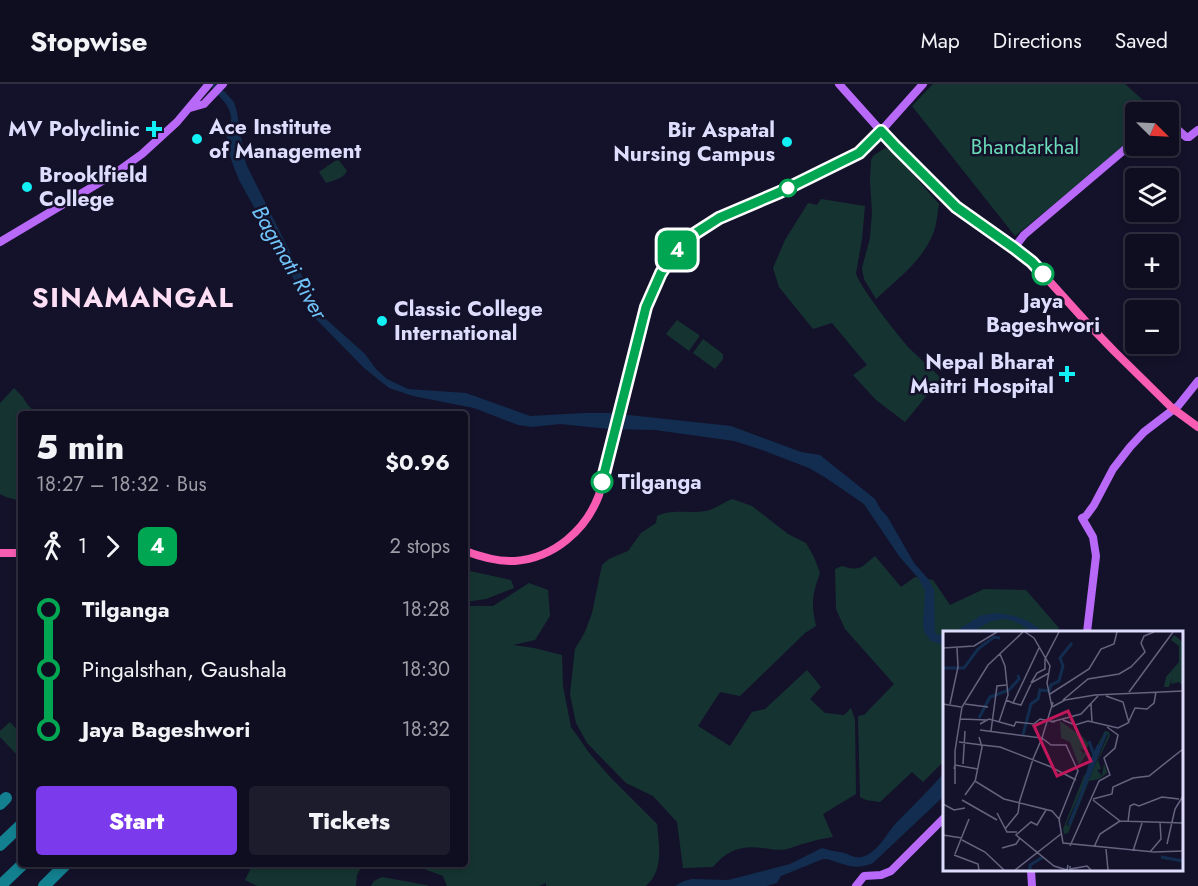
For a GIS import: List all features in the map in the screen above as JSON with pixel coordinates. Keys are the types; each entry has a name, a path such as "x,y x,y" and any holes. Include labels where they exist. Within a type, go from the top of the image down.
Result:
{"highway":[{"path":"468,552 498,560 514,561 533,557 562,544 585,522 595,504 649,299 661,273 677,249 691,236 719,218 780,192 859,153 881,131 956,207 1038,268 1088,324 1173,409 1198,427"},
{"path":"0,553 18,553"}],"main road":[{"path":"0,242 114,174 142,154 177,122 209,84"},
{"path":"188,109 204,104 223,84"},
{"path":"839,84 881,131 922,84"},
{"path":"1179,130 1187,137 1198,130"},
{"path":"1014,248 1024,235 1125,149"},
{"path":"1082,518 1098,500 1113,469 1130,447 1144,432 1182,402 1198,381"},
{"path":"1082,518 1095,499 1109,469 1128,444 1141,430 1173,409"},
{"path":"1082,518 1093,537 1096,556 1087,631"},
{"path":"856,886 864,876 881,875 891,871 943,820"},
{"path":"1031,871 1032,886"}],"green space":[{"name":"Bhandarkhal","path":"933,84 1125,84 1145,102 1125,102 1125,146 1015,236 912,106"},
{"path":"885,148 893,152 939,204 935,229 927,245 907,270 876,299 864,279 862,268 870,238 871,160"},
{"path":"338,159 347,171 341,178 326,183 319,172"},
{"path":"821,199 865,206 856,273 858,279 905,343 941,378 905,422 876,400 853,375 867,365 832,323 813,329 779,287 773,268 785,240 808,203 817,205"},
{"path":"677,320 699,335 689,351 666,334"},
{"path":"703,339 723,354 723,359 715,369 693,353"},
{"path":"14,388 34,411 18,411 18,500 0,494 0,403"},
{"path":"732,499 752,506 788,534 806,543 820,573 813,600 816,626 805,633 740,696 720,692 698,726 730,746 752,712 765,709 807,670 821,687 810,699 825,713 844,715 851,708 855,720 856,794 823,814 833,837 784,850 741,848 724,856 713,867 683,868 677,822 653,796 626,783 587,743 576,723 570,694 575,649 592,613 602,565 609,559 628,551 641,533 656,523 657,516 670,512 710,510"},
{"path":"875,556 901,587 915,577 933,580 950,605 984,589 1026,590 1059,628 1057,631 943,631 943,762 923,782 912,772 880,802 860,797 858,716 864,715 894,684 845,629 836,609 835,569 842,566 853,569 863,566"},
{"path":"468,571 511,580 514,588 486,599 468,602"},
{"path":"529,583 548,590 550,616 535,640 513,645 562,655 563,686 571,727 611,778 657,824 658,865 652,880 646,886 546,886 546,883 539,886 447,886 443,876 419,867 468,867 468,606 493,606"},
{"path":"10,722 18,731 18,756 0,737 0,731"},
{"path":"252,867 361,867 357,875 356,886 257,886 245,880"},
{"path":"382,877 429,886 371,886 374,881"}],"water":[{"name":"Bagmati River","path":"211,84 215,84 234,102 246,164 317,306 327,320 365,354 387,379 408,389 466,393 530,416 610,413 731,426 801,452 820,455 875,499 914,563 929,580 934,590 935,632 943,636 943,645 931,641 924,632 925,591 919,579 899,556 864,504 809,468 734,441 655,430 609,429 560,424 532,427 518,425 474,408 413,396 389,388 364,368 315,318 239,180 228,144 230,111"},
{"path":"997,613 1011,615 1033,624 1043,631 1031,631 1005,619 991,621 974,631 956,631 982,615"},
{"path":"943,774 943,797 873,863 855,867 823,859 781,876 777,883 767,886 675,886 692,879 728,880 790,864 822,848 862,857 877,848 895,824"}],"taxiway":[{"path":"0,804 6,798"},
{"path":"0,845 18,828"},
{"path":"0,886 20,867"},
{"path":"44,886 63,867"}],"bus line":[{"name":"4","path":"602,482 646,307 661,273 677,249 691,236 719,218 780,192 859,153 881,131 948,200 1032,262 1043,274"}],"place":[{"name":"MV Polyclinic","path":"154,129"},
{"name":"Ace Institute of Management","path":"197,139"},
{"name":"Bir Aspatal Nursing Campus","path":"787,142"},
{"name":"Brooklfield College","path":"27,187"},
{"name":"Jaya Bageshwori","path":"1043,274"},
{"name":"Classic College International","path":"382,321"},
{"name":"Nepal Bharat Maitri Hospital","path":"1067,374"},
{"name":"Tilganga","path":"602,482"}],"district":[{"name":"SINAMANGAL","path":"133,297"}]}
